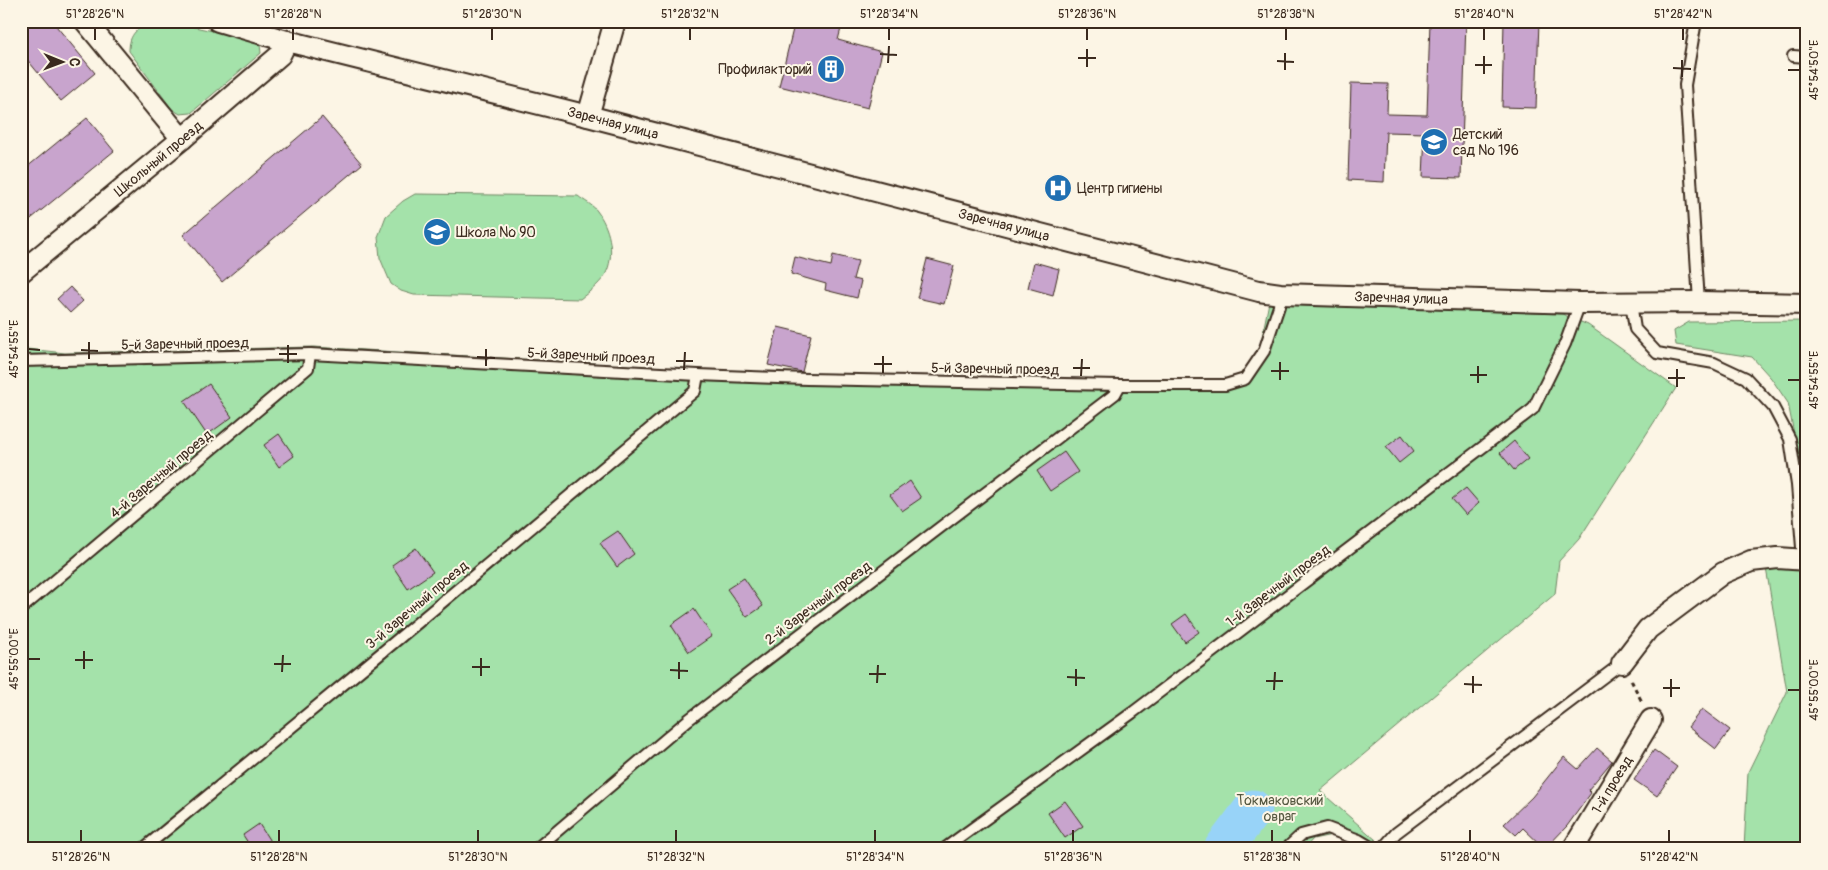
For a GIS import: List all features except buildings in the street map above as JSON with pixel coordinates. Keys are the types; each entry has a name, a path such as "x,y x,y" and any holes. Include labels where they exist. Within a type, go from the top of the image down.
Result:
{"street":[{"path":"85,21 182,140"},
{"name":"Заречная улица","path":"218,21 287,41 588,116 1259,291 1280,294 1580,303 1699,302 1807,304"},
{"path":"588,116 615,21"},
{"name":"Школьный проезд","path":"21,272 182,140 280,55 287,41"},
{"path":"1622,663 1648,629 1723,573 1751,561 1778,558 1805,560"},
{"name":"1-й проезд","path":"1573,849 1651,720"}],"lane":[{"path":"1696,21 1685,85 1699,302"},
{"path":"1793,56 1807,57"},
{"name":"5-й Заречный проезд","path":"21,361 310,354 817,380 1225,385 1245,379 1264,351 1279,306 1280,294"},
{"name":"1-й Заречный проезд","path":"944,849 1132,713 1533,409 1565,344 1580,303"},
{"path":"1631,303 1635,329 1657,353 1714,364 1746,378 1773,407 1790,439 1805,560"},
{"name":"4-й Заречный проезд","path":"21,609 308,368 310,354"},
{"name":"3-й Заречный проезд","path":"143,849 365,667 695,391 698,375"},
{"name":"2-й Заречный проезд","path":"536,849 688,720 1115,394 1120,385"},
{"path":"1382,849 1396,833 1622,663"},
{"path":"1286,849 1301,835 1327,828 1359,840 1374,849"}],"path":[{"path":"1622,663 1651,720"},
{"path":"1807,666 1805,672 1804,782 1805,841 1807,844"}],"green space":[{"path":"154,22 171,22 255,40 260,45 261,53 191,113 180,114 172,109 129,51 129,45 135,32 143,26"},
{"path":"415,194 578,196 595,209 605,224 611,247 607,271 599,283 580,299 414,295 401,291 391,284 380,258 378,237 386,216 403,201"},
{"name":"Токмаковский овраг","path":"1269,302 1562,314 1588,325 1676,388 1579,539 1559,561 1555,594 1320,791 1376,840 1363,847 1332,835 1313,839 1304,849 21,849 21,354 28,349 65,353 313,347 761,373 1120,382 1226,380 1242,375 1259,352"},
{"path":"1807,321 1807,500 1788,403 1771,378 1752,357 1676,345 1674,331 1689,322"},
{"path":"1766,568 1807,570 1807,849 1744,849 1748,772 1787,692"}],"waterway":[{"path":"1223,849 1253,809"}],"place":[{"name":"Профилакторий","path":"831,69"},
{"name":"Детский сад № 196","path":"1434,142"},
{"name":"Центр гигиены","path":"1058,188"},
{"name":"Школа № 90","path":"437,232"}]}
